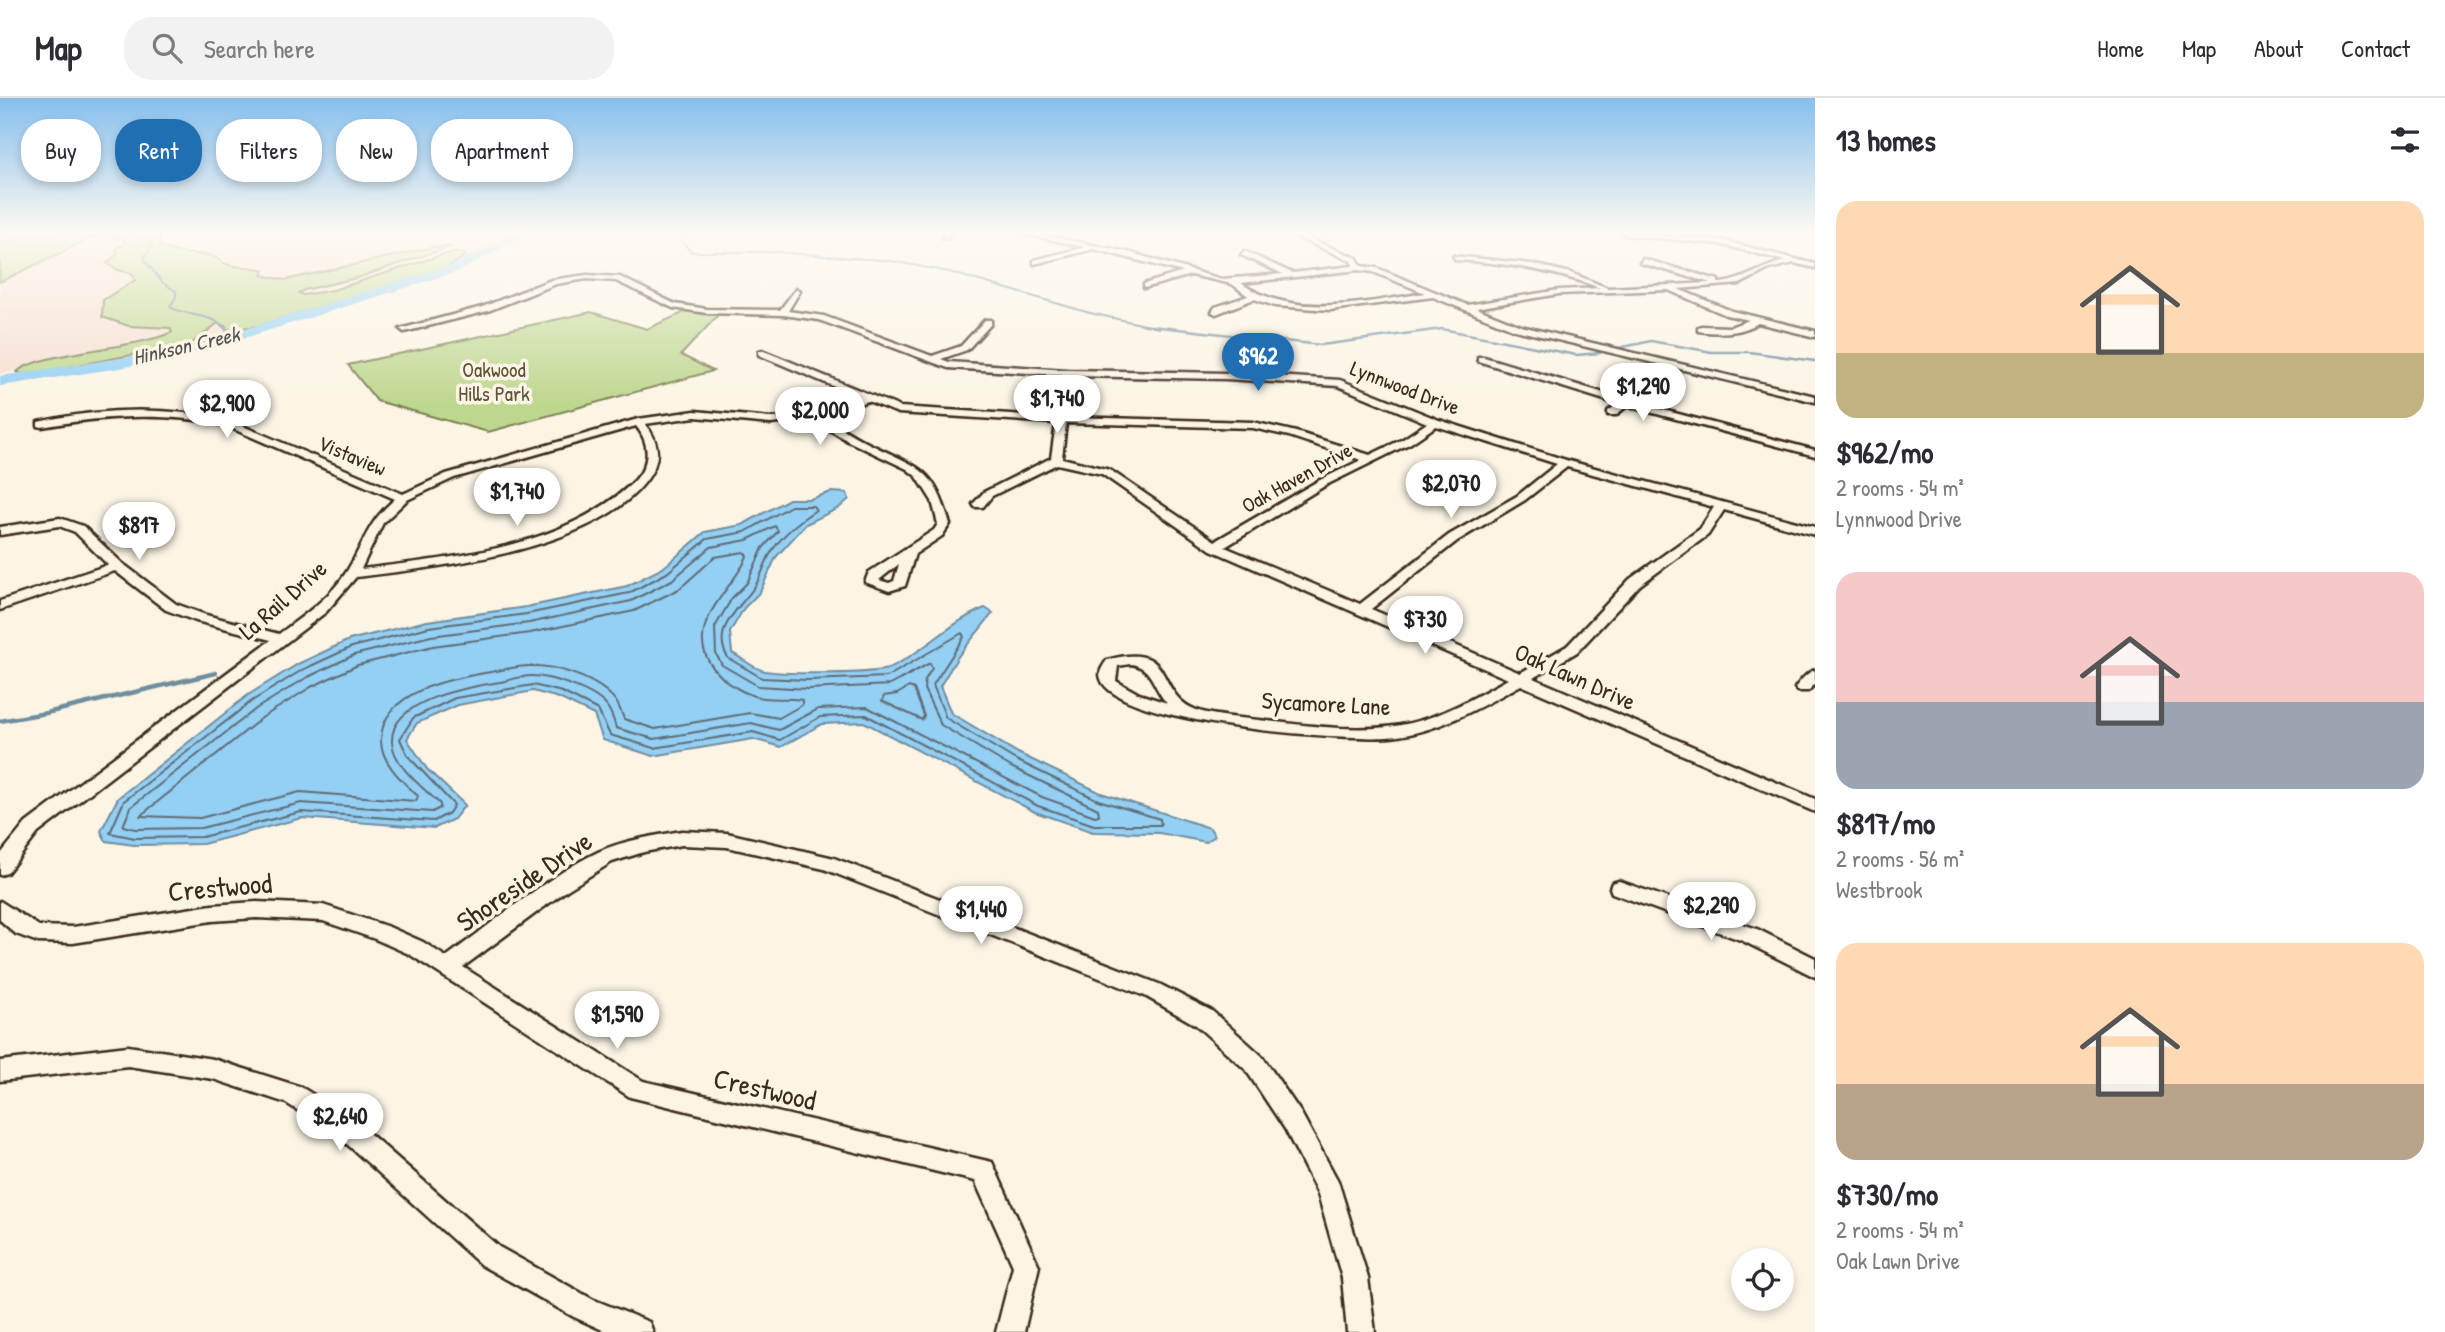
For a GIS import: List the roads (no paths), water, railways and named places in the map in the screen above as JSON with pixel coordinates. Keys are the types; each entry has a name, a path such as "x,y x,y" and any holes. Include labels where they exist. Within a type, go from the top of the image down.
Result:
{"street":[{"name":"Lynnwood Drive","path":"404,329 485,309 528,291"},
{"name":"Lynnwood Drive","path":"640,291 662,302 707,311 783,313 821,318 932,359 966,368 1333,382 1350,386 1434,422 1565,463 1815,531"},
{"path":"783,313 796,291"},
{"path":"1243,291 1254,296 1323,308 1437,294"},
{"path":"1429,291 1518,328 1815,399"},
{"path":"1467,307 1583,291"},
{"path":"1675,291 1709,306 1815,334"},
{"path":"1216,312 1254,296"},
{"path":"1701,329 1732,331 1744,328 1756,320"},
{"path":"932,359 964,348 988,323"},
{"path":"762,353 898,410 1062,420 1253,425 1292,434 1370,459"},
{"path":"1480,359 1626,403 1815,453"},
{"path":"1612,413 1673,366"},
{"path":"979,505 988,494 1056,460 1067,373"},
{"name":"La Rail Drive","path":"0,868 4,859 32,828 321,609 352,573 377,522 402,498 462,473 638,422 695,414 771,421 808,418 867,398"},
{"name":"Vistaview","path":"42,424 125,413 174,413 204,417 227,422 402,498"},
{"path":"808,418 825,432 852,439 910,464 920,471 933,488 944,524 938,533 909,552"},
{"path":"352,573 424,565 528,542 569,528 606,510 634,488 652,463 654,451 651,436 638,422"},
{"name":"Oak Haven Drive","path":"1215,547 1322,483 1407,441 1434,422"},
{"name":"Oak Lawn Drive","path":"1056,460 1106,472 1215,547 1815,806"},
{"path":"1361,610 1453,538 1531,492 1565,463"},
{"name":"Sycamore Lane","path":"1187,712 1164,691 1156,671 1147,664 1136,659 1126,659 1112,663 1107,670 1108,678 1114,687 1154,705 1187,712 1239,722 1301,730 1359,734 1399,731 1467,706 1577,646 1636,582 1703,532 1721,505"},
{"path":"0,531 60,522 79,529 117,566 171,607 201,618 283,639"},
{"path":"0,606 117,566"},
{"path":"1803,688 1815,675"},
{"name":"Shoreside Drive","path":"448,967 560,884 605,857 644,845 693,839 727,840 827,863 1152,990 1204,1018 1254,1063 1293,1121 1329,1190 1355,1278 1362,1332"},
{"path":"1619,888 1749,935 1815,968"},
{"name":"Crestwood","path":"0,909 23,928 38,933 73,935 212,913 256,910 324,913 416,948 638,1090 983,1171 1026,1266 1010,1332"},
{"path":"0,1071 128,1056 213,1069 293,1095 346,1128 490,1256 583,1308 639,1332"}],"water":[{"path":"831,492 847,493 849,499 839,508 806,524 776,557 760,592 744,608 730,632 732,653 765,671 828,673 880,670 901,662 960,621 985,608 993,613 959,655 940,686 951,713 1018,753 1101,793 1210,828 1215,836 1206,842 1159,833 1093,832 1035,812 864,722 822,724 781,747 753,739 653,756 603,740 594,715 559,698 533,691 458,705 417,723 407,739 427,769 465,805 454,819 435,828 302,818 203,844 134,845 106,841 101,831 118,798 248,695 298,664 349,640 427,621 526,607 627,586 663,568 705,532 742,525 789,499 810,499"}],"waterway":[{"path":"175,291 176,297 170,307 214,320 226,328"},
{"name":"Hinkson Creek","path":"0,381 120,363 201,347 383,291"},
{"path":"1013,291 1090,313 1159,328"},
{"path":"226,326 227,338"},
{"path":"1151,326 1321,345 1442,329 1576,355 1600,353"},
{"path":"1619,348 1651,341 1712,352 1749,352 1815,361"},
{"path":"0,721 46,713 216,673"}],"park label":[{"name":"Oakwood Hills Park","path":"494,382"}]}
